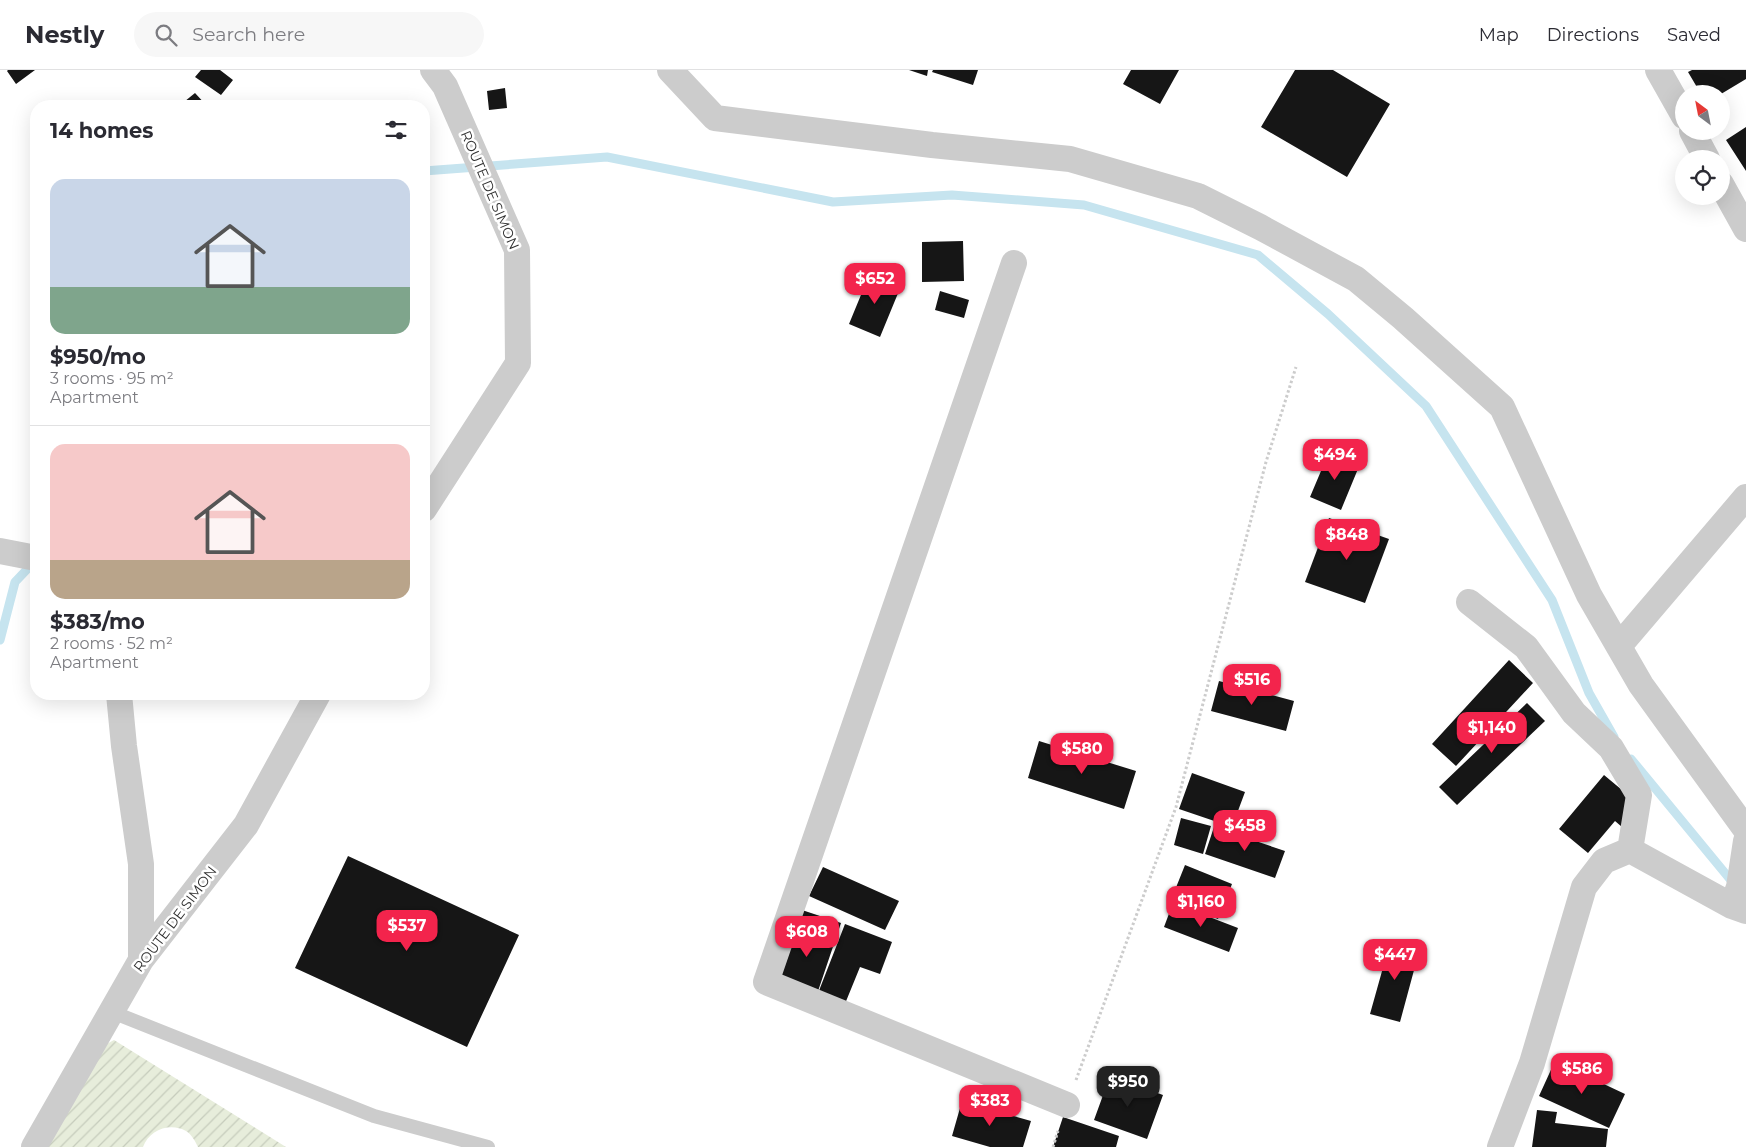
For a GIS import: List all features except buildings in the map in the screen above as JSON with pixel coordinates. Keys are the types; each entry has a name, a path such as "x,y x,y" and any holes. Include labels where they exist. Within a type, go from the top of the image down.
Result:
{"street":[{"path":"670,70 714,118 932,145 1070,159 1198,196 1356,279 1403,318 1502,407 1589,595 1642,685 1746,830"},
{"path":"1658,70 1675,100"},
{"name":"ROUTE DE SIMON","path":"430,501 518,363 517,250 473,149 439,78"},
{"path":"1730,200 1746,229"},
{"path":"1014,263 766,982 1067,1105"},
{"path":"1619,646 1746,497"},
{"path":"0,550 30,557"},
{"path":"1469,602 1526,647 1574,713 1611,748 1639,795 1630,850"},
{"path":"120,700 124,746 141,864 141,960"},
{"name":"ROUTE DE SIMON","path":"34,1147 141,960 246,826 315,700"},
{"path":"1630,850 1739,909 1739,887 1746,840"},
{"path":"1500,1147 1532,1063 1584,887 1604,862 1630,850"}],"lane":[{"path":"112,1012 374,1116 488,1147"}],"path":[{"path":"1053,1147 1176,807 1266,462 1296,367"}],"green space":[{"path":"114,1040 286,1147 198,1147 186,1131 173,1127 155,1132 143,1147 40,1147 101,1047"}],"waterway":[{"path":"430,171 607,157 833,202 952,195 1084,205 1258,255 1328,314 1426,406 1552,600 1589,693 1614,737"},
{"path":"0,640 15,582 30,566"},
{"path":"1631,759 1734,884"}]}
